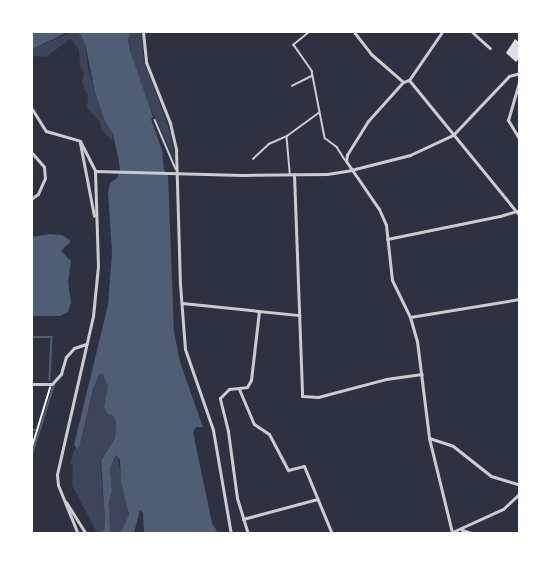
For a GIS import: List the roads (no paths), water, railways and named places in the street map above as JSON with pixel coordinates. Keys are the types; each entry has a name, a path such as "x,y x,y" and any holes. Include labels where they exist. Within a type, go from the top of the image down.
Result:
{"street":[{"path":"143,32 146,62 172,132 177,172 185,349 213,430 231,534"},
{"path":"354,32 376,58 403,82"},
{"path":"442,32 410,80 403,82 368,121 347,154 346,161 383,216 392,280 410,317 422,374 429,438 450,533 504,509 519,493"},
{"path":"472,32 490,48"},
{"path":"95,171 327,174 351,170 410,155 453,135 508,76 519,73"},
{"path":"519,79 508,120 519,140"},
{"path":"410,80 453,135 518,210 519,216"},
{"path":"32,109 46,131 80,141 95,171 97,238 93,316 58,466 58,485 78,534"},
{"path":"80,141 93,200 97,238"},
{"path":"32,153 44,166 45,172 45,183 32,198"},
{"path":"292,174 302,396 318,397 386,379 422,374"},
{"path":"387,239 518,210"},
{"path":"410,317 519,299"},
{"path":"182,303 299,315"},
{"path":"248,534 233,474 228,430 220,398 229,389 247,387 251,380 259,312"},
{"path":"32,384 51,384 61,374 66,357 74,348 86,344"},
{"path":"239,389 254,424 269,434 288,470 304,466 332,534"},
{"path":"429,438 453,446 491,476 519,485"},
{"path":"63,499 86,534"},
{"path":"243,519 317,499"},
{"path":"460,530 474,534"}],"lane":[{"path":"310,32 294,45 313,75 325,138 337,147 346,161"},
{"path":"292,86 313,75"},
{"path":"253,159 269,144 287,136 320,112"},
{"path":"155,120 177,172"},
{"path":"287,136 292,174"}],"waterway":[{"path":"32,337 52,337 50,380"},
{"path":"32,455 54,385"}]}
